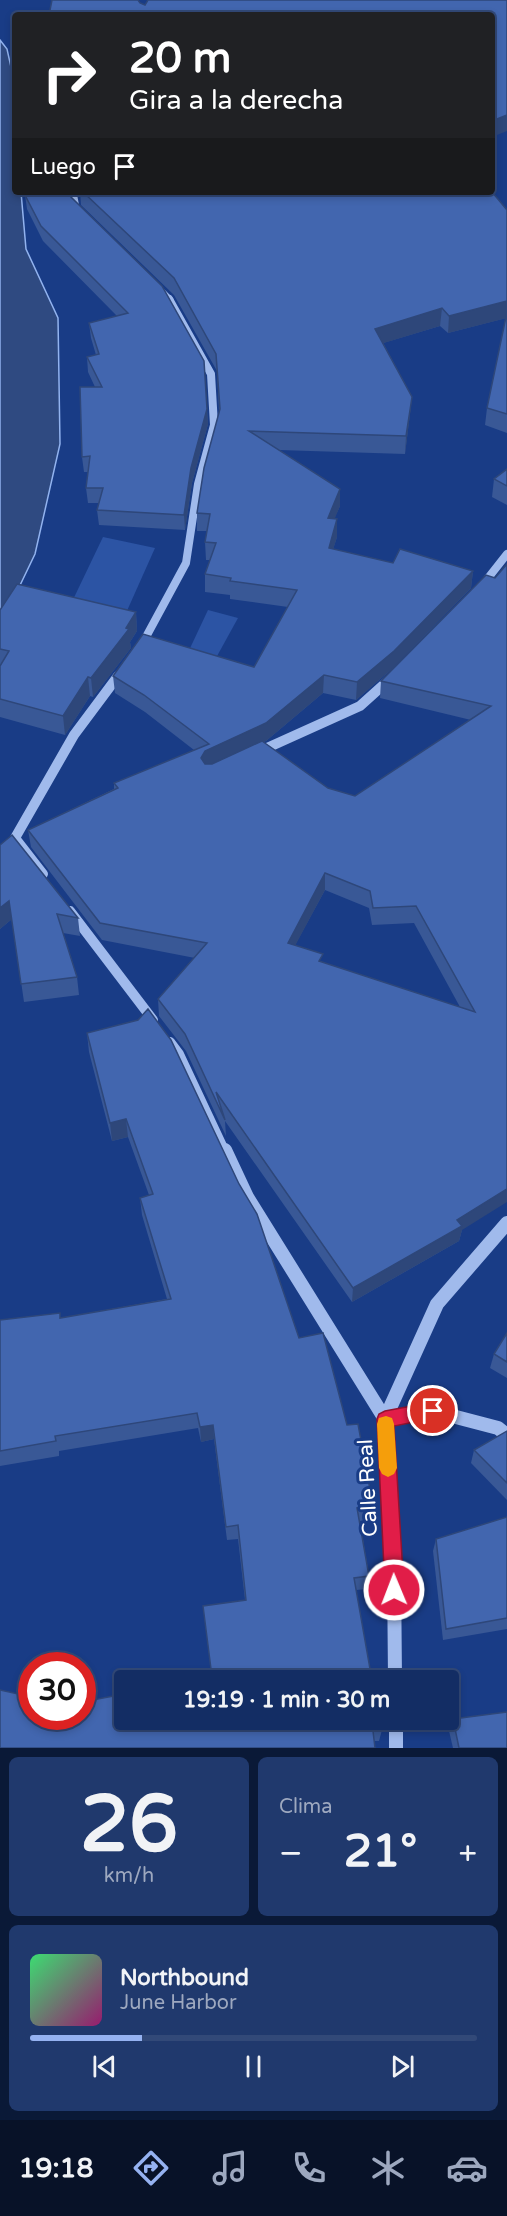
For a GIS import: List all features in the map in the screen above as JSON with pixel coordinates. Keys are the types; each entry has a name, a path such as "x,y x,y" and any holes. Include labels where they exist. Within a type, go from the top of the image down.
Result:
{"street":[{"path":"74,195 76,208 89,220"},
{"path":"51,885 15,838 74,735 148,636 186,562 198,484 214,425 211,374 170,300 154,283"},
{"path":"477,591 507,554"},
{"path":"252,755 360,706 402,669"},
{"path":"65,904 158,1026"},
{"path":"165,1035 179,1054 247,1197 385,1419 433,1411 498,1428 507,1435"},
{"name":"Calle Real","path":"395,1670 394,1568 385,1419 437,1304 507,1223"},
{"path":"396,1730 396,1748"}],"shaded area":[{"path":"0,40 7,49 12,72 12,195 21,195 26,249 58,318 60,444 35,554 0,627"},
{"path":"103,537 155,548 122,622 69,608"},
{"path":"208,610 238,618 211,667 184,661"}],"building":[{"path":"52,0 138,0 145,5 148,0 507,0 507,115 495,120 495,12 50,12"},
{"path":"25,195 70,195 162,286 204,361 207,409 191,468 184,515 97,510 103,488 86,488 90,456 82,457 80,387 102,387 87,357 99,354 89,323 128,313 41,226"},
{"path":"86,195 494,195 507,210 507,301 449,316 442,308 375,329 412,397 406,436 249,431 340,489 328,518 337,519 329,548 393,563 400,549 473,571 394,651 357,682 324,675 266,723 205,751 201,758 205,764 212,764 262,741 328,788 355,796 491,706 381,681 486,575 495,578 507,564 507,1189 457,1220 462,1226 353,1288 216,1092 225,1120 185,1034 158,999 207,943 100,923 28,830 118,788 114,783 209,744 144,695 113,676 143,634 254,667 297,590 230,581 231,578 205,574 216,543 205,542 210,514 197,513 204,468 220,409 216,354 174,278","holes":["325,873 370,891 373,908 416,906 475,1012 319,961 323,954 288,943"]},
{"path":"507,312 507,414 487,408"},
{"path":"507,469 507,486 494,479"},
{"path":"17,584 136,612 126,628 129,629 91,678 88,677 63,716 0,699 0,666 9,651 0,649 0,610"},
{"path":"12,835 78,918 57,914 77,977 21,984 9,901 0,908 0,845"},
{"path":"148,1009 171,1040 239,1184 257,1214 299,1338 323,1333 347,1425 358,1424 373,1506 357,1508 369,1576 354,1578 370,1670 211,1670 203,1606 246,1600 238,1525 226,1527 213,1425 200,1427 197,1413 55,1436 56,1441 0,1451 0,1320 60,1313 60,1318 171,1299 140,1198 153,1194 126,1119 110,1123 87,1033 138,1020"},
{"path":"507,1333 507,1362 494,1354"},
{"path":"507,1431 507,1483 474,1450"},
{"path":"507,1517 507,1618 446,1629 436,1539"},
{"path":"0,1690 18,1694 18,1730 96,1730 96,1699 114,1696 114,1730 382,1730 373,1731 375,1748 0,1748"},
{"path":"507,1712 507,1748 459,1748 455,1730 459,1730 459,1718"}],"slow traffic":[{"path":"386,1424 388,1468"}],"route":[{"path":"394,1590 385,1419 433,1411"}]}
